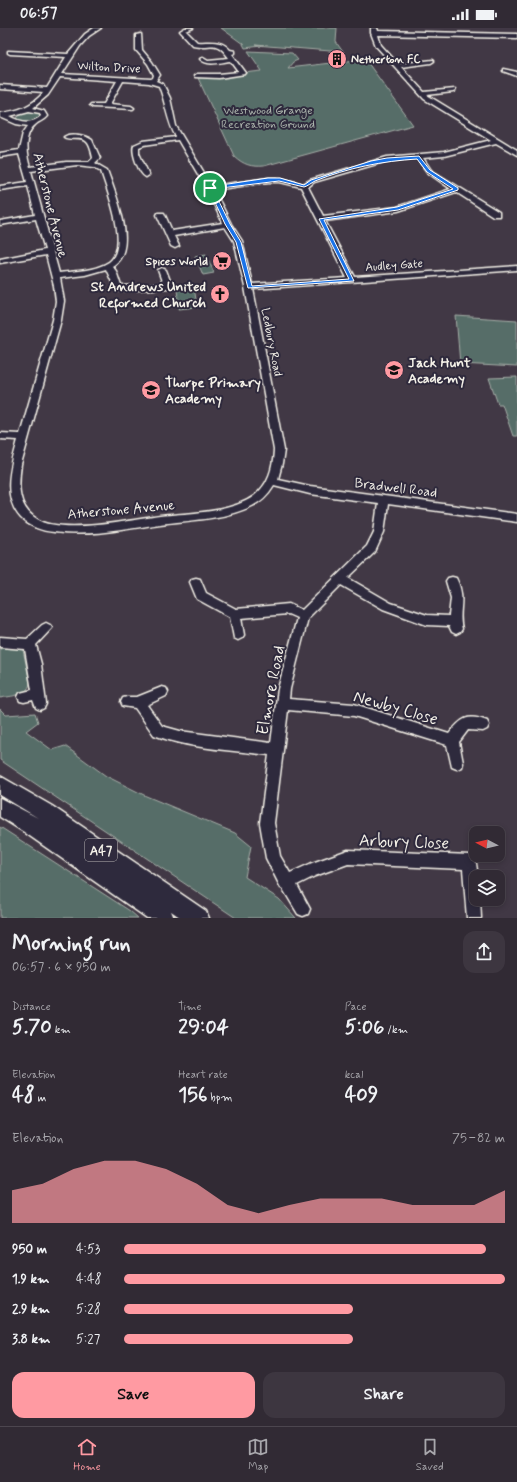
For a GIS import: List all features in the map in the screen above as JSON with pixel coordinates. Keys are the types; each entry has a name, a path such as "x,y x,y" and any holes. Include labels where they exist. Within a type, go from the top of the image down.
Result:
{"highway":[{"name":"A47","path":"0,785 45,812 199,918"},
{"name":"A47","path":"0,807 31,825 164,918"}],"street":[{"path":"14,117 38,102 86,31 98,28"},
{"path":"190,28 183,31 195,44 224,45 231,52 233,59 245,72 219,76 197,76"},
{"path":"457,34 462,28"},
{"path":"517,36 374,30 378,45 422,94 433,104 517,153"},
{"path":"138,35 139,50 150,63 157,75 156,82"},
{"path":"10,52 70,56"},
{"path":"205,61 233,59"},
{"path":"396,66 431,61"},
{"path":"505,70 517,74"},
{"name":"Wilton Drive","path":"57,75 156,82"},
{"path":"106,106 122,79"},
{"name":"Ledbury Road","path":"156,82 167,98 173,126 210,188 227,224 238,242 249,287 278,440 278,459 272,481"},
{"path":"0,87 47,90"},
{"path":"422,94 453,90"},
{"path":"26,110 39,110 38,102"},
{"path":"93,105 131,108"},
{"name":"Atherstone Avenue","path":"39,110 44,113 44,118 32,123 26,133 22,152 38,217 55,276 59,294 58,314 23,436 13,479 16,502 28,518 49,528 94,528 220,513 252,502 272,481"},
{"path":"2,115 14,117 24,126 26,133"},
{"path":"20,123 32,123"},
{"path":"66,137 85,138 90,141 97,158 92,163"},
{"path":"146,175 136,153 136,146 143,143 180,138"},
{"path":"210,188 268,180 280,180 304,186 312,181 387,159 444,154 497,141"},
{"path":"0,155 22,152"},
{"path":"419,157 429,171 496,214"},
{"path":"26,170 83,162 92,163 104,170 121,229 121,244 118,257 107,265 99,268 55,276"},
{"path":"0,188 30,184"},
{"path":"304,186 352,280"},
{"path":"321,219 398,209 457,189"},
{"path":"161,215 175,246"},
{"path":"0,223 38,217"},
{"path":"170,234 227,224"},
{"path":"0,261 48,252"},
{"path":"107,265 112,271 118,287 123,289 168,286 162,270"},
{"name":"Audley Gate","path":"249,287 517,268"},
{"path":"0,436 23,436"},
{"name":"Bradwell Road","path":"272,481 294,488 517,518"},
{"path":"196,582 201,596 235,614 289,609 303,616 371,549 379,532 384,500"},
{"path":"340,579 387,606 427,620 455,625 457,598 452,581"},
{"path":"235,614 238,635"},
{"name":"Elmore Road","path":"303,616 284,689 283,704 275,750 267,823 273,858 286,883 303,909"},
{"path":"0,642 30,644 46,628"},
{"path":"24,697 39,699 35,664 30,644"},
{"path":"162,692 132,703 158,731 180,737 275,750"},
{"name":"Newby Close","path":"283,704 354,710 452,741"},
{"name":"Newby Close","path":"452,741 465,724 483,725"},
{"name":"Newby Close","path":"452,741 458,763"},
{"name":"Arbury Close","path":"286,883 312,870 348,857 470,862 474,918"}],"green space":[{"path":"221,28 337,28 336,42 343,52 255,45 261,46 245,48 243,44"},
{"name":"Westwood Grange Recreation Ground","path":"248,51 292,53 298,60 293,62 288,68 365,59 413,125 264,166 251,166 241,162 234,156 198,78 262,71"},
{"path":"21,112 40,112 42,115 27,122 17,118"},
{"path":"206,254 214,273 203,275 195,256"},
{"path":"194,286 197,307 179,309 177,289"},
{"path":"456,316 517,320 517,367 460,364"},
{"path":"517,377 517,436 513,436 502,404 498,404 489,378"},
{"path":"0,646 23,650 30,683 29,687 23,693 0,698"},
{"path":"0,709 6,715 35,713 38,722 26,731 52,750 65,746 106,776 146,796 235,833 251,846 245,877 279,899 296,918 236,918 0,760"},
{"path":"0,827 130,911 138,918 0,918"}],"place":[{"name":"Netherton FC","path":"337,59"},
{"name":"Spices World","path":"222,261"},
{"name":"St Andrews United Reformed Church","path":"220,294"},
{"name":"Jack Hunt Academy","path":"394,370"},
{"name":"Thorpe Primary Academy","path":"151,390"}],"route":[{"path":"419,157 425,168 457,189 398,209 321,219 352,280 249,287 243,256 238,242 233,231 227,224 210,188 268,180 280,180 304,186 312,181 371,163 387,159 419,157"}]}
